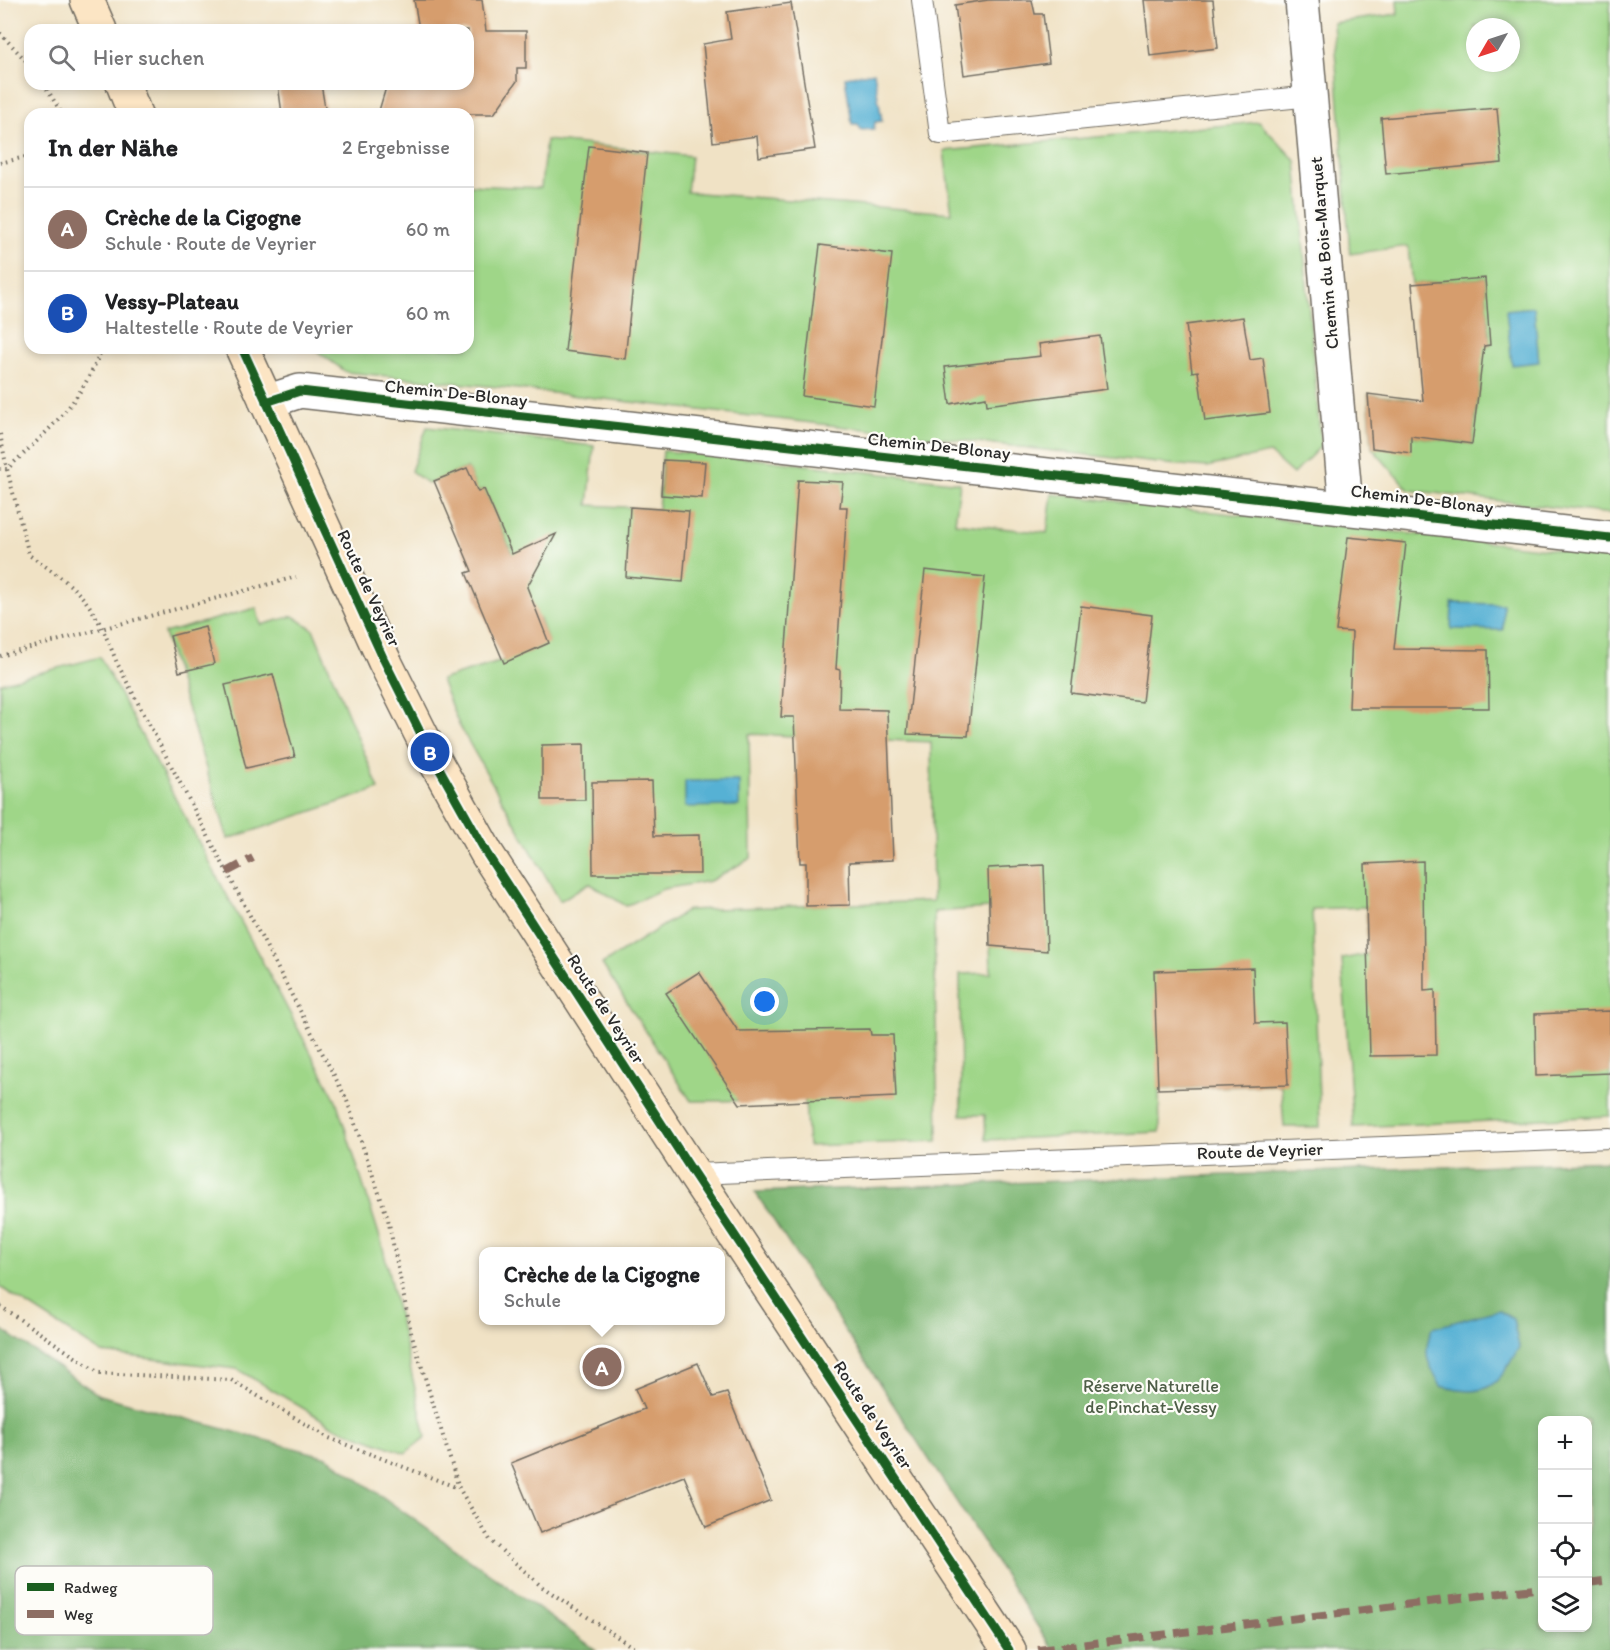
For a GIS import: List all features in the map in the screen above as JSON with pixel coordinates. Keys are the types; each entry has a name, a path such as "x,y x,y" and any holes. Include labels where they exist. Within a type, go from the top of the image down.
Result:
{"main road":[{"path":"87,0 97,24"},
{"path":"125,90 133,108"},
{"name":"Route de Veyrier","path":"245,354 384,660 447,783 552,957 1009,1650"}],"street":[{"name":"Chemin du Bois-Marquet","path":"1302,0 1346,507"},
{"name":"Chemin De-Blonay","path":"266,402 300,391 1610,538"}],"lane":[{"path":"922,0 940,134 1311,96"},
{"name":"Route de Veyrier","path":"694,1174 1610,1138"}],"path":[{"path":"0,33 24,59"},
{"path":"48,90 58,108"},
{"path":"0,163 24,157"},
{"path":"7,470 74,403 93,372 100,354"},
{"path":"0,434 29,555 67,580 94,610 117,663 346,1098 388,1219 411,1332 459,1488 490,1540 541,1586 637,1650"},
{"path":"0,469 7,470"},
{"path":"0,656 296,577"},
{"path":"0,1306 99,1373 231,1380 328,1438 459,1488"}],"green space":[{"path":"1397,0 1610,0 1610,514 1409,490 1372,448 1368,394 1416,400 1412,436 1472,444 1480,377 1472,347 1490,345 1485,278 1412,284 1408,246 1350,254 1333,23 1398,14"},
{"path":"1259,122 1296,161 1321,446 1293,474 1269,453 1207,467 1166,464 518,389 346,372 321,354 474,354 474,185 541,188 546,140 691,156 687,192 952,213 944,151"},
{"path":"427,427 594,446 588,505 658,509 663,451 748,458 960,483 955,523 1047,533 1052,494 1610,556 1610,1116 1353,1127 1342,959 1368,954 1366,907 1312,909 1320,1127 1284,1127 1281,1085 1159,1089 1160,1132 986,1140 985,1115 961,1115 960,974 991,973 989,908 934,912 938,1141 808,1146 805,1100 691,1101 602,964 688,910 933,901 931,742 749,734 751,858 710,881 663,889 626,906 589,883 560,901 459,725 441,680 509,659 548,642 540,619 532,621 505,557 512,553 484,489 478,492 467,468 428,484 411,471"},
{"path":"256,608 261,625 293,616 313,629 379,789 228,839 164,633"},
{"path":"100,657 336,1100 382,1244 426,1437 405,1453 333,1426 237,1369 102,1353 0,1287 0,683"},
{"name":"Réserve Naturelle de Pinchat-Vessy","path":"1610,1161 1610,1650 1053,1650 755,1192"},
{"path":"0,1328 99,1395 327,1457 596,1650 0,1650"}],"water":[{"path":"874,72 882,121 875,122 874,129 861,130 858,124 852,124 845,77"},
{"path":"1534,307 1539,362 1512,365 1506,310"},
{"path":"1452,603 1503,604 1503,630 1451,629"},
{"path":"685,781 739,781 739,806 685,807"},
{"path":"1498,1310 1513,1319 1519,1347 1505,1371 1490,1386 1481,1390 1457,1390 1441,1386 1428,1358 1427,1345 1432,1328"}],"building":[{"path":"414,0 482,0 486,31 526,31 526,68 517,68 517,81 494,114 474,114 474,108 380,108 385,90 474,90 474,24 418,24"},
{"path":"988,0 1032,0 1035,14 1043,14 1049,63 964,75 955,5"},
{"path":"1144,0 1213,0 1218,48 1150,56"},
{"path":"791,3 815,149 759,157 757,136 713,142 703,44 731,39 727,12"},
{"path":"279,90 322,90 325,108 281,108"},
{"path":"1497,108 1502,163 1386,174 1381,118"},
{"path":"589,146 647,153 625,359 565,351"},
{"path":"820,245 892,254 874,406 802,396"},
{"path":"1485,278 1490,345 1484,346 1472,444 1411,436 1411,453 1372,448 1368,394 1423,401 1412,284"},
{"path":"1243,317 1250,360 1263,358 1270,413 1205,421 1198,371 1192,372 1186,325"},
{"path":"1100,336 1107,389 987,405 986,397 950,404 945,367 1041,356 1039,344"},
{"path":"663,460 705,462 702,498 661,495"},
{"path":"467,468 478,492 484,489 512,554 556,534 527,587 549,643 504,663 466,573 472,571 434,481"},
{"path":"798,480 843,482 840,507 847,507 836,669 840,670 839,709 887,710 893,860 849,862 850,905 806,906 806,863 800,863 794,717 781,717"},
{"path":"630,507 689,511 683,582 626,577"},
{"path":"1348,537 1406,543 1394,649 1488,650 1489,708 1349,708 1352,632 1336,631"},
{"path":"925,570 985,577 968,736 907,734"},
{"path":"1081,606 1152,615 1142,702 1071,693"},
{"path":"205,627 214,664 179,672 170,636"},
{"path":"273,674 295,757 246,768 225,685"},
{"path":"584,744 585,800 542,800 542,745"},
{"path":"652,781 654,836 699,835 700,874 593,874 592,782"},
{"path":"1423,861 1424,991 1435,990 1436,1055 1370,1056 1365,864"},
{"path":"1044,865 1047,951 990,946 988,868"},
{"path":"1253,968 1255,1023 1285,1022 1288,1085 1158,1089 1154,971"},
{"path":"699,972 738,1031 870,1029 871,1035 893,1035 896,1097 740,1104 666,993"},
{"path":"1610,1011 1610,1073 1536,1076 1535,1014"},
{"path":"698,1363 713,1397 727,1393 771,1500 706,1527 684,1476 540,1533 511,1463 644,1409 635,1389"}],"marked path":[{"path":"227,872 253,858"},
{"path":"1592,1582 1610,1580"},
{"path":"1038,1650 1538,1588"}],"cycle path":[{"path":"245,354 384,660 430,752 487,854 694,1174 1009,1650"},
{"path":"266,402 300,391 1610,538"}],"place":[{"name":"Vessy-Plateau","path":"430,752"},
{"name":"Crèche de la Cigogne","path":"602,1367"}]}
